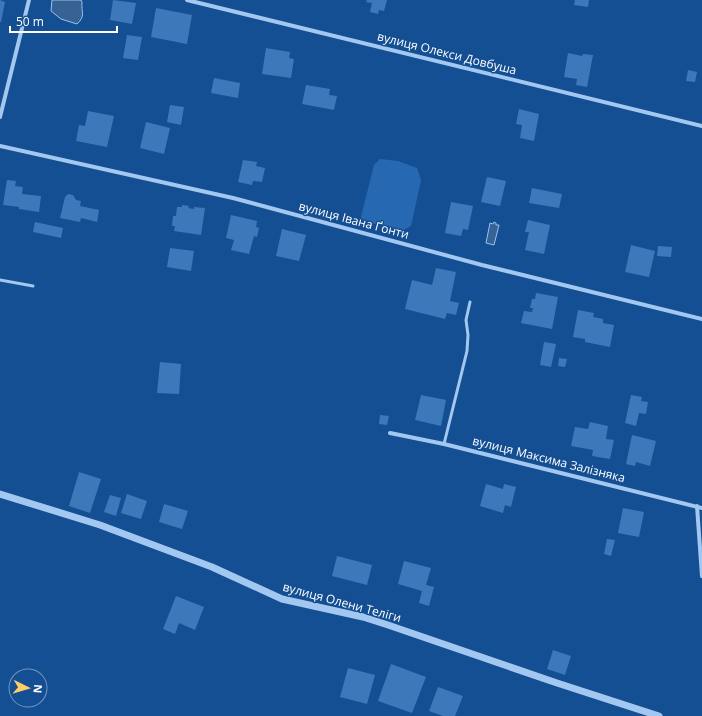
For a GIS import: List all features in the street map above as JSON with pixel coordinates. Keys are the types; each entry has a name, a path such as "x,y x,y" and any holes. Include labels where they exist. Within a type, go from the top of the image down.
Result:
{"street":[{"path":"0,117 29,0"},
{"name":"вулиця Олекси Довбуша","path":"187,0 702,126"},
{"name":"вулиця Івана Ґонти","path":"0,146 233,198 482,264 702,319"},
{"name":"вулиця Максима Залізняка","path":"390,432 702,508"},
{"name":"вулиця Олени Теліги","path":"0,494 107,528 212,567 282,599 369,619 659,716"},
{"path":"696,506 702,576"}],"lane":[{"path":"0,280 32,286"},
{"path":"444,444 467,351 468,335 466,320 470,302"}],"shaded area":[{"path":"52,0 81,0 82,14 80,21 77,24 61,19 51,11"},
{"path":"380,159 398,161 417,168 421,180 411,226 404,230 365,222 361,217 374,165"},
{"path":"494,222 496,225 499,225 494,245 486,243 490,223 493,224"}],"building":[{"path":"0,0 5,2 1,22 0,22"},
{"path":"113,0 136,3 132,24 110,20"},
{"path":"367,0 387,0 384,11 379,10 378,14 370,12 372,3 366,2"},
{"path":"575,0 589,0 588,7 574,5"},
{"path":"156,8 192,15 187,44 151,37"},
{"path":"127,35 142,37 138,60 123,58"},
{"path":"266,48 290,52 289,58 294,59 291,78 262,74"},
{"path":"568,53 582,56 583,54 593,55 587,87 576,85 577,79 564,77"},
{"path":"688,70 697,72 695,82 686,81"},
{"path":"214,78 240,83 238,98 211,93"},
{"path":"306,85 330,89 329,95 337,96 334,110 302,104"},
{"path":"170,105 184,107 181,125 167,122"},
{"path":"519,109 539,114 534,141 520,138 522,125 516,124"},
{"path":"88,111 114,116 107,147 76,141 79,125 85,126"},
{"path":"146,122 170,128 164,154 140,148"},
{"path":"243,160 257,162 256,166 265,168 262,182 253,181 252,185 238,182"},
{"path":"487,177 506,181 500,206 481,202"},
{"path":"7,180 16,181 15,186 23,187 22,194 41,196 39,212 3,205"},
{"path":"532,188 562,194 559,208 529,203"},
{"path":"68,194 73,195 76,200 81,201 80,206 99,210 97,222 81,218 80,222 60,218 65,197"},
{"path":"451,202 473,206 468,230 463,229 461,236 445,233"},
{"path":"182,205 189,206 188,208 194,209 194,207 205,208 201,235 174,231 175,226 172,226 173,216 176,216 177,207 182,207"},
{"path":"231,215 257,221 256,227 259,228 257,237 254,236 249,254 231,250 234,240 226,238"},
{"path":"528,220 550,225 544,254 525,250 529,232 525,232"},
{"path":"35,222 63,228 61,238 33,232"},
{"path":"282,229 306,235 299,261 276,256"},
{"path":"631,245 655,251 649,277 625,272"},
{"path":"658,246 672,247 671,257 657,256"},
{"path":"170,248 194,251 191,271 167,267"},
{"path":"436,268 456,272 450,301 459,303 456,315 447,313 445,319 405,309 412,280 432,285"},
{"path":"536,293 558,297 552,329 521,323 524,311 532,312 533,308 530,308 532,299 535,299"},
{"path":"578,310 594,313 593,317 603,319 603,323 614,325 610,347 585,342 585,339 573,337"},
{"path":"544,342 556,344 551,367 540,365"},
{"path":"559,358 567,359 565,367 558,366"},
{"path":"160,362 181,364 179,394 157,393"},
{"path":"421,395 446,400 441,426 415,420"},
{"path":"631,395 642,397 641,401 648,402 646,414 639,413 636,426 625,423"},
{"path":"380,415 389,416 387,425 379,424"},
{"path":"590,422 608,426 606,439 614,440 610,459 592,456 593,450 571,446 575,427 588,429"},
{"path":"632,435 656,441 650,466 636,462 635,466 626,464"},
{"path":"79,472 101,479 90,513 69,506"},
{"path":"486,484 503,489 504,484 516,487 511,507 505,505 503,513 480,506"},
{"path":"127,494 147,501 141,519 121,513"},
{"path":"110,495 121,498 116,516 104,512"},
{"path":"164,504 188,511 182,529 159,522"},
{"path":"623,508 644,512 639,537 618,533"},
{"path":"607,539 615,540 611,556 604,554"},
{"path":"337,556 372,565 367,585 332,576"},
{"path":"404,561 431,568 426,585 434,587 429,606 419,603 422,591 398,584"},
{"path":"176,596 204,607 195,630 179,623 175,634 163,629"},
{"path":"553,650 571,656 565,675 547,669"},
{"path":"391,664 426,677 412,713 378,701"},
{"path":"348,668 375,675 367,704 340,697"},
{"path":"438,687 463,696 455,716 443,716 429,711"}]}
